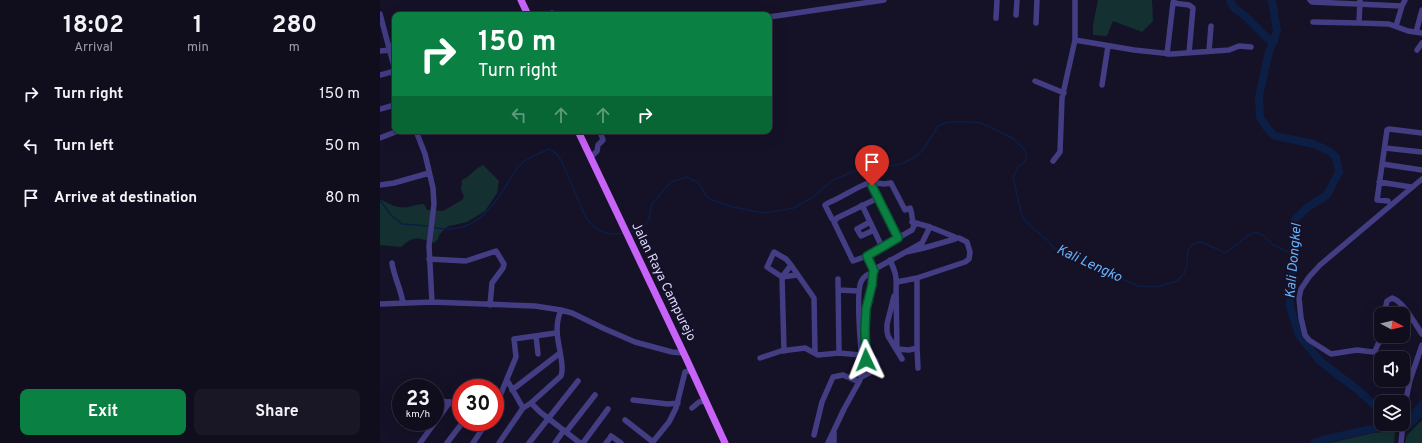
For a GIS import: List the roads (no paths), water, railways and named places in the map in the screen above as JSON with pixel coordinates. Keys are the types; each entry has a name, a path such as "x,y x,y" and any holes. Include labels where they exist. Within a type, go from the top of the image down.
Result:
{"main road":[{"path":"521,0 527,12"},
{"name":"Jalan Raya Campurejo","path":"579,134 684,353 725,443"}],"street":[{"path":"772,17 884,0"},
{"path":"996,18 997,0"},
{"path":"1016,15 1017,0"},
{"path":"1036,23 1037,0"},
{"path":"1053,161 1060,152 1064,93 1076,40 1075,0"},
{"path":"1310,0 1312,2 1360,2 1402,6"},
{"path":"1396,26 1405,0"},
{"path":"1167,54 1173,2 1193,7 1189,53"},
{"path":"1359,23 1360,2"},
{"path":"1313,22 1389,24 1419,33 1422,10"},
{"path":"380,14 382,30 392,58"},
{"path":"1209,51 1211,26"},
{"path":"1076,40 1167,54 1229,50 1239,46 1251,47"},
{"path":"1417,50 1422,43"},
{"path":"1102,85 1108,46"},
{"path":"380,51 390,50"},
{"path":"380,75 392,72"},
{"path":"1035,81 1064,93"},
{"path":"380,109 392,106"},
{"path":"1388,201 1377,200 1388,129 1422,133"},
{"path":"380,138 392,133"},
{"path":"417,134 425,154 433,188 434,204 429,259 432,302"},
{"path":"591,158 597,151 598,145 602,140 601,134"},
{"path":"1385,148 1422,152"},
{"path":"1382,164 1422,170"},
{"path":"380,185 394,183 429,173"},
{"path":"1379,343 1376,351 1373,352 1357,350 1329,353 1309,340 1305,335 1301,318 1300,293 1308,277 1422,179"},
{"path":"871,182 898,238"},
{"path":"871,182 884,184 891,183 914,226 912,230 867,256 853,260 834,222 835,220 832,219 825,205 860,186 871,182"},
{"path":"1379,182 1411,187"},
{"path":"835,220 878,198"},
{"path":"862,205 882,247"},
{"path":"897,282 917,278 965,262 969,259 970,252 966,242 930,226 912,220"},
{"path":"870,222 857,229 861,236 874,230"},
{"path":"860,355 862,329 859,291 861,281 866,275 922,242 930,226"},
{"path":"906,252 955,238"},
{"path":"922,242 930,246"},
{"path":"429,259 466,261 496,250 504,264 503,268 492,283 490,305"},
{"path":"798,275 782,277 767,267 774,252 786,259 791,265 798,275 814,298 815,353"},
{"path":"828,443 865,368 866,348 862,329 872,285 873,272 867,256"},
{"path":"890,260 897,278 897,282 887,324 888,336 902,359"},
{"path":"392,262 394,274 402,294 403,303"},
{"path":"784,351 782,277 791,265"},
{"path":"917,278 918,368"},
{"path":"838,280 839,353"},
{"path":"839,290 859,291"},
{"path":"896,290 897,349"},
{"path":"1386,307 1387,301 1392,298 1402,307"},
{"path":"380,304 432,302 535,306 561,310 572,313 605,330 635,342 672,352 684,353"},
{"path":"499,443 523,408 531,403 561,376 562,360 556,333 557,318 561,310"},
{"path":"1410,316 1422,334"},
{"path":"504,387 516,358 514,339 556,333"},
{"path":"536,336 538,354"},
{"path":"1401,443 1405,404 1410,380 1422,345"},
{"path":"760,358 784,351 805,348 818,355 839,353 860,355 866,360"},
{"path":"814,435 822,402 833,377 843,375 860,379 873,371 877,366 876,361 866,348"},
{"path":"897,349 908,350 917,348"},
{"path":"512,390 560,353"},
{"path":"625,420 652,443 668,422 678,403 685,372 692,370"},
{"path":"507,380 523,408"},
{"path":"529,443 578,381"},
{"path":"555,443 595,395"},
{"path":"633,400 668,404 678,403"},
{"path":"420,443 450,402 444,401"},
{"path":"692,408 699,402 705,401"},
{"path":"531,403 580,443 608,409"},
{"path":"447,443 456,431"},
{"path":"473,443 481,431"},
{"path":"834,431 834,443"},
{"path":"609,439 621,443"}],"water":[{"path":"1422,399 1422,417 1410,429 1410,413"}],"waterway":[{"path":"1230,0 1234,8 1244,15 1267,38 1274,41"},
{"name":"Kali Dongkel","path":"1272,0 1277,31 1268,55 1259,97 1260,117 1267,128 1275,136 1314,144 1329,151 1336,157 1339,172 1327,195 1308,207 1295,219 1290,307 1299,335 1320,361 1358,390 1374,405"},
{"name":"Kali Lengko","path":"629,232 644,226 649,219 652,204 671,182 687,177 699,183 706,196 712,200 733,207 764,213 794,208 813,197 833,180 855,171 902,164 917,156 923,150 938,126 948,122 970,122 981,123 1014,139 1022,147 1026,154 1026,160 1018,167 1013,177 1022,216 1026,222 1054,248 1107,270 1115,276 1138,286 1157,287 1177,281 1184,274 1187,265 1188,250 1193,244 1201,242 1226,253 1247,236 1255,232 1263,235 1273,245 1293,254"},
{"name":"Kali Lengko","path":"432,227 446,229 458,228 478,220 493,204 520,165 532,157 549,149 557,154 562,162 586,218 590,223 598,230 603,232 613,234 624,233"},
{"name":"Kali Lengko","path":"380,200 391,215 402,224 429,226"},
{"path":"1410,421 1412,421 1422,408"},
{"path":"1314,443 1374,429"}]}
